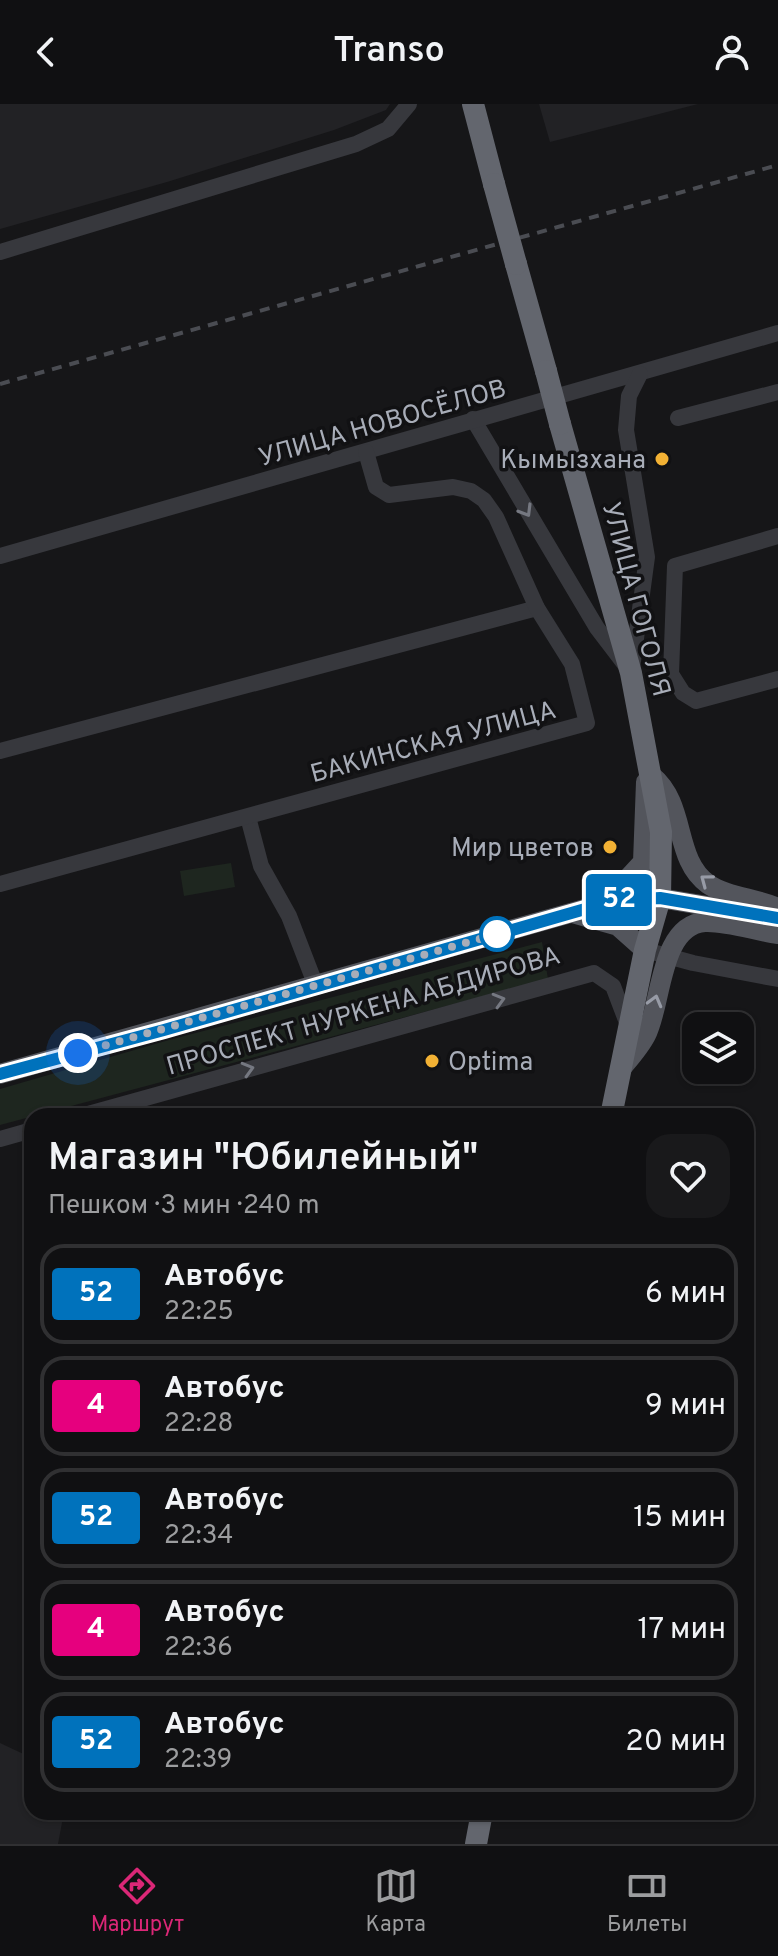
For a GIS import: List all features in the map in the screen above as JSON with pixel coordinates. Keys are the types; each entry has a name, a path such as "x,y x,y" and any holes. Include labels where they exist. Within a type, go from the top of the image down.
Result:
{"highway":[{"name":"УЛИЦА ГОГОЛЯ","path":"473,104 631,673 661,832 660,898 645,950 613,1108"},
{"path":"476,1844 480,1820"}],"main road":[{"path":"650,767 671,801 682,832 688,863 700,878 712,887 761,900 778,908"},
{"path":"578,911 620,887 643,862 650,767"},
{"name":"ПРОСПЕКТ НУРКЕНА АБДИРОВА","path":"0,1074 613,901 660,898 778,918"},
{"path":"578,911 618,926 645,950"},
{"path":"620,1070 647,1035 675,941 685,930 702,922 778,934"}],"street":[{"path":"0,252 356,144 388,129 409,104"},
{"name":"УЛИЦА НОВОСЁЛОВ","path":"0,556 778,333"},
{"path":"631,673 647,557 626,430 629,396 640,374"},
{"path":"678,418 778,392"},
{"path":"473,419 597,628 631,673"},
{"name":"БАКИНСКАЯ УЛИЦА","path":"0,884 587,723 572,664 537,608 496,517 484,500 471,491 453,487 389,495 376,487 366,452"},
{"path":"778,536 675,566 671,674 683,693 696,701 778,679"},
{"path":"0,751 537,608"},
{"path":"248,817 261,866 289,916 316,986"},
{"path":"645,950 669,958 778,979"},
{"name":"ПРОСПЕКТ НУРКЕНА АБДИРОВА","path":"110,1108 594,973 613,986 629,1028"},
{"path":"0,1139 24,1132"}],"shaded area":[{"path":"0,104 390,104 386,110 334,130 0,229"},
{"path":"539,104 698,104 550,142"},
{"path":"231,863 235,887 184,896 180,871"},
{"path":"542,942 548,979 64,1108 24,1108 24,1119 0,1125 0,1089 169,1040"},
{"path":"0,1743 24,1754 24,1820 62,1820 58,1844 0,1844"}],"railway":[{"path":"0,384 778,165"}],"bus line":[{"name":"52","path":"0,1074 613,901 660,898 778,918"}],"place":[{"name":"Кымызхана","path":"662,459"},
{"name":"Мир цветов","path":"610,847"},
{"name":"Optima","path":"432,1061"}],"route":[{"path":"78,1053 497,934"}]}
